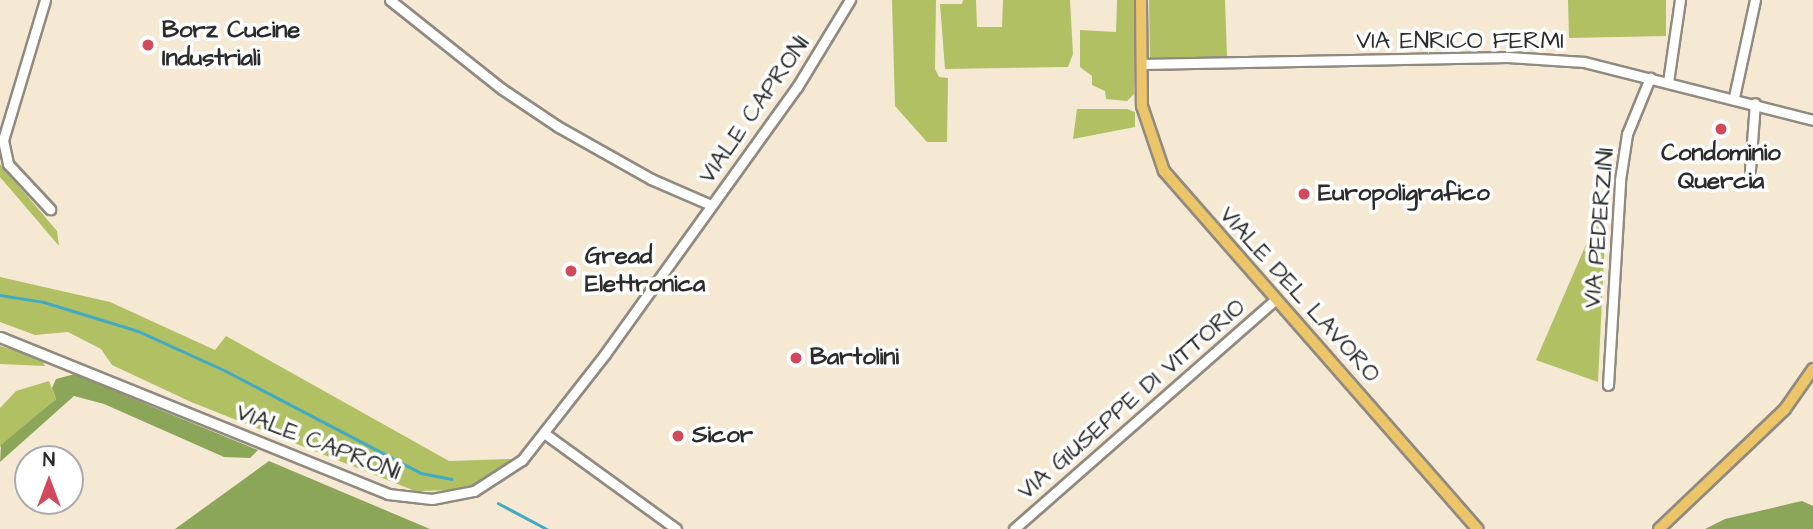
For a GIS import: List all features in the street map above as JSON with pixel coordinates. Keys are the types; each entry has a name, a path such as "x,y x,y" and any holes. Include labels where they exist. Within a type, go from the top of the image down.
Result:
{"main road":[{"name":"VIALE DEL LAVORO","path":"1141,0 1142,106 1164,171 1478,529"},
{"path":"1659,529 1785,409 1810,379 1813,369"}],"street":[{"path":"45,0 3,139 8,164 50,209"},
{"name":"VIALE CAPRONI","path":"390,0 502,89 557,126 651,179 711,205"},
{"name":"VIALE CAPRONI","path":"0,337 400,496 450,497 492,484 522,460 544,433 797,87 850,0"},
{"path":"1668,82 1680,0"},
{"path":"1734,97 1755,0"},
{"name":"VIA ENRICO FERMI","path":"1141,64 1508,57 1584,62 1734,97 1813,120"},
{"name":"VIA PEDERZINI","path":"1608,385 1620,180 1627,134 1650,78"},
{"path":"1750,169 1755,103"},
{"name":"VIA GIUSEPPE DI VITTORIO","path":"1014,529 1275,300"},
{"path":"544,433 676,529"}],"green space":[{"path":"892,0 936,0 935,69 939,77 948,78 947,142 927,142 895,106"},
{"path":"963,0 976,0 977,27 1002,27 1003,0 1070,0 1073,54 1068,67 945,69 940,4 962,4"},
{"path":"1117,0 1134,0 1134,94 1127,101 1106,99 1105,91 1092,85 1092,76 1080,67 1080,30 1116,32"},
{"path":"1149,0 1225,0 1227,57 1150,59"},
{"path":"1568,0 1666,0 1666,36 1569,38"},
{"path":"1077,109 1127,109 1135,112 1135,127 1073,139"},
{"path":"0,164 57,231 59,246 0,177"},
{"path":"1607,196 1598,382 1536,360"},
{"path":"0,277 110,302 215,350 226,336 449,461 512,459 494,478 462,490 415,491 191,402 112,365 101,349 68,332 35,335 0,322"},
{"path":"0,346 41,359 45,366 0,364"},
{"path":"75,374 258,450 250,458 224,457 104,404 74,396 19,445 14,445 14,450 0,462 1,445 56,399 52,388 56,379"},
{"path":"49,381 56,399 0,447 0,408 16,391"},
{"path":"269,461 430,529 175,529"},
{"path":"1802,501 1813,506 1813,529 1705,529 1725,519"}],"waterway":[{"path":"0,295 44,302 138,331 226,371 421,473 451,479"},
{"path":"498,503 547,529"}],"place":[{"name":"Borz Cucine Industriali","path":"148,45"},
{"name":"Condominio Quercia","path":"1721,129"},
{"name":"Europoligrafico","path":"1304,194"},
{"name":"Gread Elettronica","path":"571,271"},
{"name":"Bartolini","path":"796,358"},
{"name":"Sicor","path":"678,436"}]}
